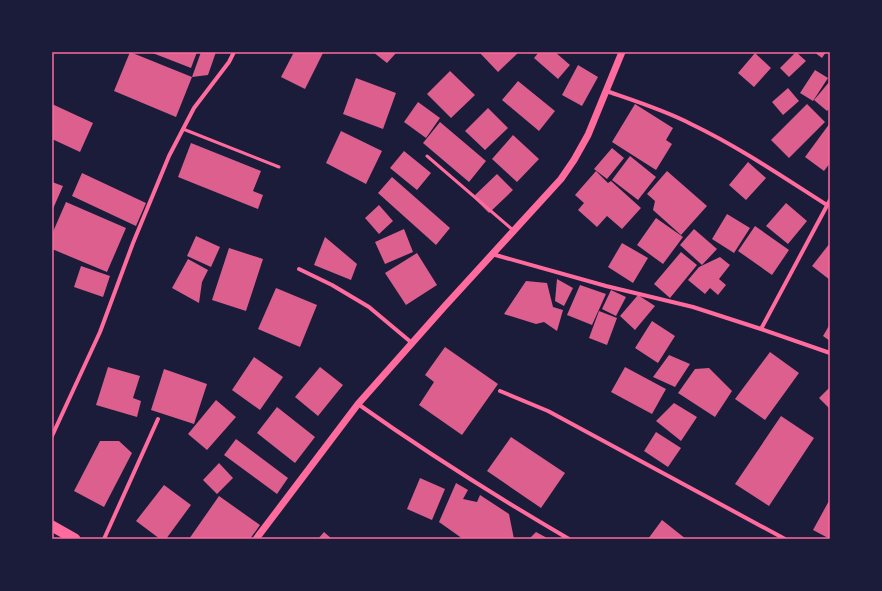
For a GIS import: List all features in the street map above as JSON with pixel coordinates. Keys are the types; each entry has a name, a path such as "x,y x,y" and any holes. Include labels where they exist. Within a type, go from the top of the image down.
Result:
{"highway":[{"path":"52,526 75,539"}],"street":[{"path":"52,436 100,332 133,243 169,156 194,108 229,62 234,52"},
{"path":"256,539 358,404 561,179 588,135 622,52"},
{"path":"606,92 654,107 691,124 739,150 827,205"},
{"path":"761,329 830,200"},
{"path":"492,254 606,286 693,307 830,353"},
{"path":"299,269 332,285 369,307 412,343"},
{"path":"500,391 548,411 785,539"},
{"path":"358,404 410,441 459,473 569,539"},
{"path":"104,539 158,419"}],"lane":[{"path":"183,129 279,167"},
{"path":"427,156 514,231"}],"building":[{"path":"130,52 192,77 176,117 114,91"},
{"path":"150,52 197,52 191,68"},
{"path":"201,52 216,52 208,75 192,77"},
{"path":"294,52 323,53 305,89 281,77"},
{"path":"373,52 397,52 387,63"},
{"path":"479,52 519,52 498,72"},
{"path":"539,52 555,52 570,65 558,79 534,58"},
{"path":"796,52 806,61 789,77 780,68"},
{"path":"814,52 826,52 822,58"},
{"path":"755,53 771,68 754,87 738,73"},
{"path":"578,65 598,77 582,106 562,95"},
{"path":"815,70 828,78 813,101 800,93"},
{"path":"450,71 475,95 451,118 427,94"},
{"path":"356,78 396,93 383,129 343,114"},
{"path":"518,81 555,111 539,131 502,100"},
{"path":"830,81 830,108 827,111 814,100"},
{"path":"788,88 799,101 783,115 772,102"},
{"path":"418,102 440,118 426,138 404,122"},
{"path":"52,104 93,123 80,152 52,139"},
{"path":"635,104 673,128 666,140 672,144 656,170 612,142"},
{"path":"807,104 825,122 789,158 771,140"},
{"path":"488,108 508,128 485,150 465,131"},
{"path":"440,122 486,161 469,182 423,143"},
{"path":"830,123 830,163 824,171 805,157"},
{"path":"341,131 382,151 366,184 326,163"},
{"path":"513,135 539,159 517,182 492,159"},
{"path":"191,143 261,171 253,191 263,195 258,209 178,177"},
{"path":"612,148 624,158 607,179 594,169"},
{"path":"404,151 431,173 417,190 390,168"},
{"path":"630,156 656,177 638,200 612,180"},
{"path":"748,162 766,178 746,200 729,185"},
{"path":"596,171 608,183 611,181 641,208 622,229 607,216 597,227 578,210 584,203 575,195"},
{"path":"667,171 707,206 681,235 653,210 655,201 647,194"},
{"path":"82,173 146,203 136,226 72,196"},
{"path":"497,174 513,190 489,213 473,197"},
{"path":"392,177 450,228 436,245 378,193"},
{"path":"52,182 63,186 52,211"},
{"path":"66,202 126,228 107,272 52,249 52,234"},
{"path":"786,203 807,221 788,244 766,226"},
{"path":"379,205 393,221 379,234 365,218"},
{"path":"727,214 750,228 734,253 712,239"},
{"path":"656,218 683,237 663,264 637,245"},
{"path":"755,226 789,250 772,275 738,251"},
{"path":"404,229 413,252 385,264 375,242"},
{"path":"694,229 717,249 702,265 680,245"},
{"path":"196,236 220,247 211,267 187,256"},
{"path":"325,237 357,264 351,280 314,265"},
{"path":"622,243 648,258 633,283 608,267"},
{"path":"830,243 830,280 812,266"},
{"path":"229,248 263,259 246,311 212,300"},
{"path":"681,252 697,265 670,298 654,284"},
{"path":"417,253 437,285 406,305 385,273"},
{"path":"720,257 730,265 719,279 726,285 718,295 710,288 705,294 688,280 699,267"},
{"path":"188,259 208,270 202,282 199,303 172,288"},
{"path":"81,266 110,276 103,297 74,287"},
{"path":"557,279 573,288 564,306 555,301"},
{"path":"526,281 547,283 553,307 563,310 557,331 544,322 536,324 504,314"},
{"path":"580,285 606,294 592,325 567,315"},
{"path":"276,288 317,305 300,347 258,329"},
{"path":"611,290 626,297 616,316 602,309"},
{"path":"638,295 655,306 635,330 620,316"},
{"path":"599,311 617,318 607,345 589,338"},
{"path":"652,321 675,336 658,363 635,348"},
{"path":"830,324 830,341 823,336"},
{"path":"445,347 498,384 462,435 419,405 434,382 425,375"},
{"path":"770,352 799,373 765,420 735,399"},
{"path":"669,355 690,364 675,387 653,377"},
{"path":"254,357 283,377 260,410 232,390"},
{"path":"108,367 140,376 133,398 141,401 137,417 96,405"},
{"path":"320,367 343,385 318,416 295,397"},
{"path":"625,367 666,389 652,414 611,392"},
{"path":"709,368 732,391 715,417 678,393 695,369"},
{"path":"164,369 207,384 194,424 151,410"},
{"path":"830,387 830,409 819,398"},
{"path":"216,400 236,417 207,450 188,434"},
{"path":"674,403 697,417 681,441 656,421"},
{"path":"277,407 315,437 295,463 257,433"},
{"path":"781,416 814,438 769,506 735,484"},
{"path":"656,432 681,448 668,467 644,451"},
{"path":"511,437 565,473 541,508 487,471"},
{"path":"236,439 288,478 277,494 224,455"},
{"path":"100,441 119,441 132,453 104,507 74,491"},
{"path":"219,463 233,478 217,494 203,480"},
{"path":"420,478 445,489 432,520 407,509"},
{"path":"456,483 468,490 463,499 477,502 480,495 509,514 514,539 463,539 439,522"},
{"path":"164,485 191,505 166,539 160,539 136,521"},
{"path":"219,496 260,525 250,539 189,539"},
{"path":"830,499 830,539 813,530"},
{"path":"662,520 686,539 648,539"},
{"path":"324,532 332,539 318,539"},
{"path":"536,532 549,539 529,539"}]}
